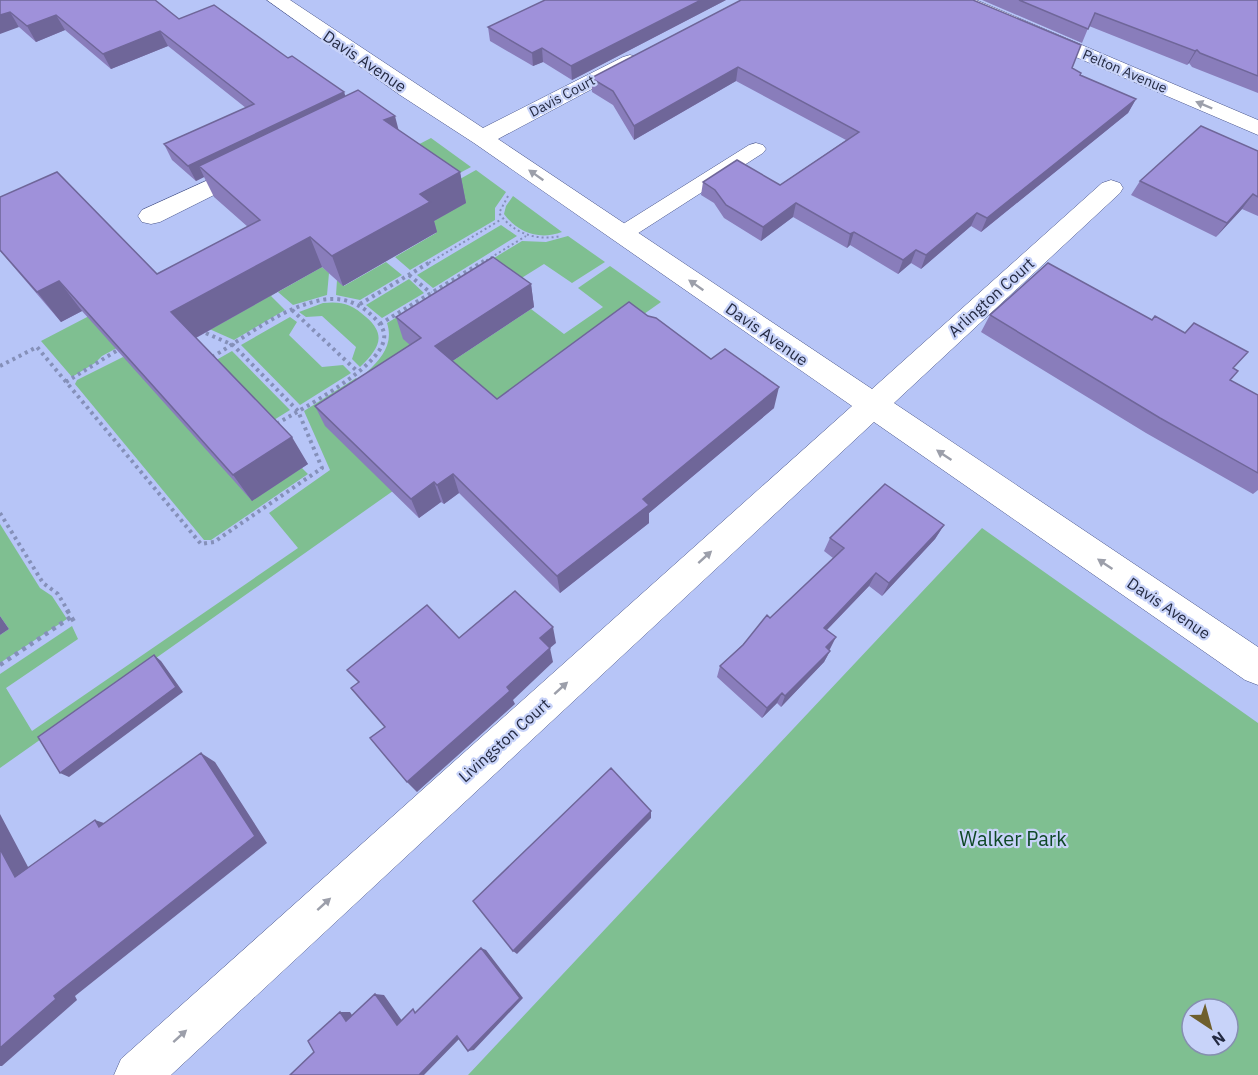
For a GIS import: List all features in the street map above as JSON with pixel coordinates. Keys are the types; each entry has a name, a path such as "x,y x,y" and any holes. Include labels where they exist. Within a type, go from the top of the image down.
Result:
{"street":[{"name":"Davis Avenue","path":"276,0 397,95 482,138 1258,668"},
{"name":"Pelton Avenue","path":"958,0 1258,128"},
{"name":"Davis Court","path":"482,138 646,52"},
{"path":"151,216 269,158"},
{"name":"Arlington Court","path":"871,405 1111,188"},
{"name":"Livingston Court","path":"137,1075 871,405"}],"lane":[{"path":"622,234 756,149"}],"path":[{"path":"515,190 500,209 502,219 526,236 549,239 564,235"},
{"path":"360,304 502,219"},
{"path":"380,324 526,236"},
{"path":"409,275 430,293"},
{"path":"212,357 292,310 310,302 328,298 360,304 380,324 385,340 378,356 358,372 278,423"},
{"path":"292,310 358,372"},
{"path":"0,366 37,347 201,544 214,542 322,468 298,411 233,345 195,328"},
{"path":"66,382 101,363 105,356 126,346"},
{"path":"0,513 43,584 58,594 76,625"},
{"path":"0,665 71,617"}],"green space":[{"path":"431,138 471,167 439,184 271,296 285,310 234,340 178,315 102,356 72,377 41,341"},
{"path":"476,170 506,192 495,208 495,220 410,270 395,257 436,233 427,225 444,188"},
{"path":"513,196 562,232 546,235 530,234 516,226 504,214"},
{"path":"501,225 517,236 433,288 417,275"},
{"path":"568,236 605,262 572,283 544,264 507,287 438,292 522,241 546,242"},
{"path":"386,262 402,275 360,300 336,295 337,280 344,286"},
{"path":"610,266 661,302 0,768 0,674 72,626 78,639 6,688 32,731 298,548 269,513 330,470 304,411 356,378 373,395 442,368 531,309 564,334 603,307 578,288"},
{"path":"322,267 329,273 327,295 293,305 278,292"},
{"path":"409,279 424,293 382,318 366,305"},
{"path":"429,298 404,339 428,359 384,388 367,372 385,350 389,338 387,323"},
{"path":"323,303 341,303 351,306 366,317 377,330 379,336 376,348 360,367 352,359 356,347 322,316 306,317 299,312"},
{"path":"290,317 297,322 289,335 322,367 343,365 351,373 300,405 241,345"},
{"path":"232,351 290,410 269,423 211,363"},
{"path":"123,357 302,468 308,474 211,540 204,540 75,384 77,380"},
{"path":"0,524 40,588 52,596 67,619 0,663 0,635 9,629 0,616"},
{"name":"Walker Park","path":"982,528 1258,723 1258,1075 468,1075"}],"building":[{"path":"0,0 155,0 179,19 214,5 288,58 292,56 344,92 188,166 164,144 254,104 160,31 103,54 56,15 27,26 10,12 0,15"},
{"path":"545,0 701,0 571,66 542,48 532,53 488,27"},
{"path":"741,0 973,0 1081,45 1072,68 1081,73 1080,75 1136,99 987,218 977,213 926,255 916,250 903,260 854,232 850,234 796,203 763,227 726,205 715,190 703,182 737,160 780,185 859,132 738,67 634,126 613,91 591,78"},
{"path":"1019,0 1258,0 1258,76 1197,50 1095,13 1088,29"},
{"path":"358,90 395,116 384,120 460,172 420,194 430,202 332,256 310,237 171,312 292,437 233,475 59,281 37,292 0,250 0,197 57,172 157,274 260,220 199,166"},
{"path":"1201,126 1258,151 1258,197 1253,194 1227,223 1140,181"},
{"path":"493,257 531,284 435,346 497,399 629,302 648,316 656,318 711,359 725,349 779,387 643,499 649,505 557,576 453,474 437,485 434,482 411,499 315,406 421,338 396,317"},
{"path":"1048,263 1152,320 1155,316 1185,333 1194,323 1248,352 1233,368 1238,371 1230,380 1258,395 1258,473 1160,418 990,315"},
{"path":"885,484 944,525 889,583 876,573 824,628 836,637 826,647 830,651 785,696 782,693 767,708 720,666 743,645 767,615 770,618 844,548 830,538"},
{"path":"515,591 553,627 540,638 550,648 507,687 510,691 407,782 370,738 385,727 351,688 359,682 347,670 427,605 459,638"},
{"path":"154,655 176,687 60,773 38,737"},
{"path":"201,753 255,836 54,996 56,999 0,1048 0,849 15,877 95,820 99,827"},
{"path":"611,768 651,811 513,951 473,901"},
{"path":"481,948 520,998 468,1051 457,1036 419,1075 290,1075 314,1052 308,1041 340,1012 346,1021 375,994 397,1025 413,1009 415,1013"}]}
